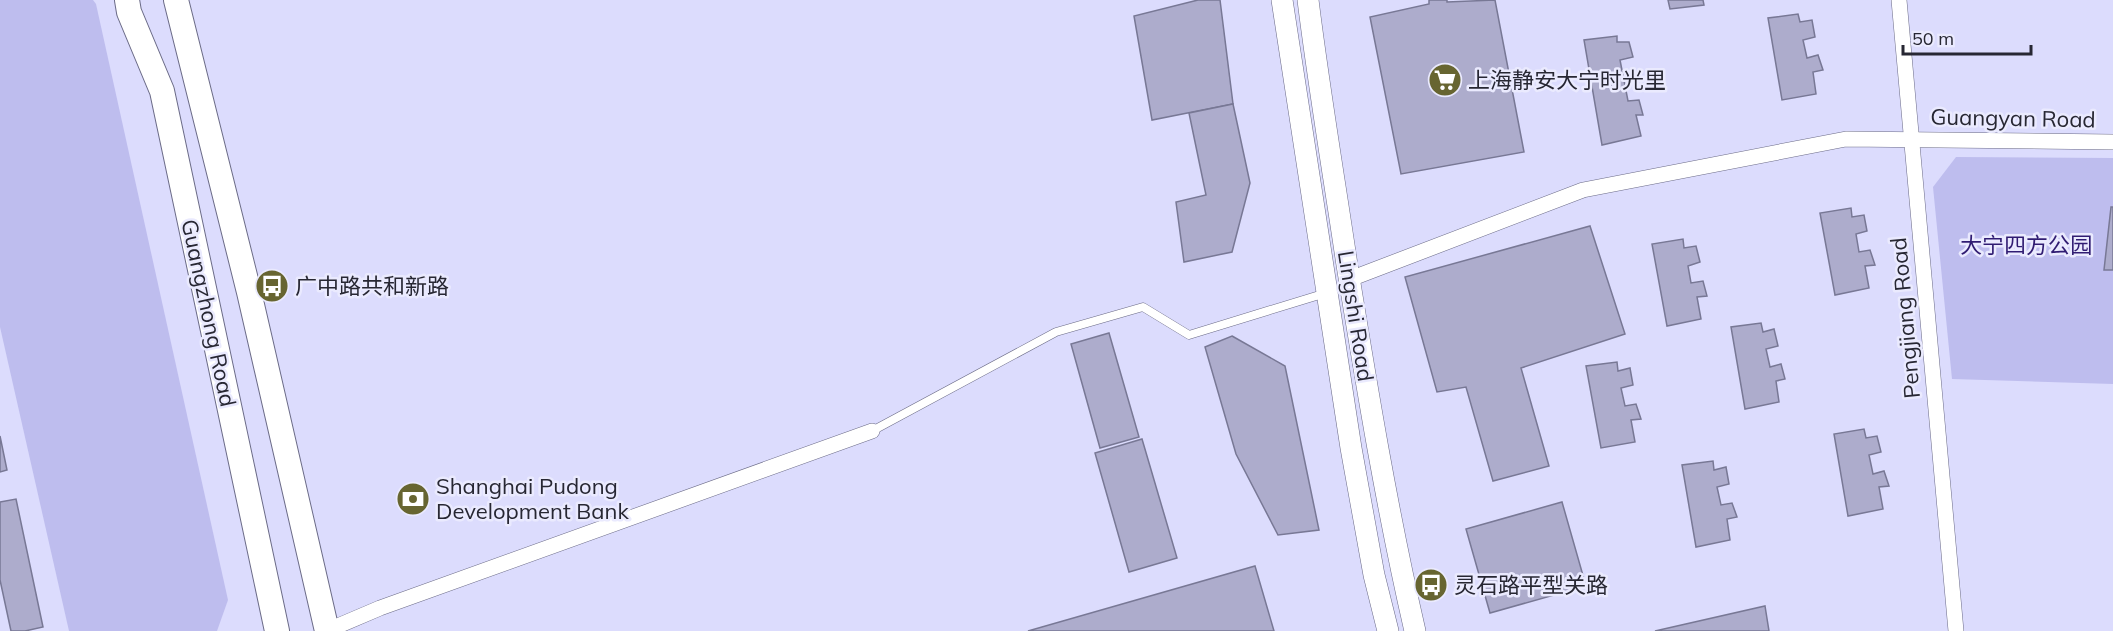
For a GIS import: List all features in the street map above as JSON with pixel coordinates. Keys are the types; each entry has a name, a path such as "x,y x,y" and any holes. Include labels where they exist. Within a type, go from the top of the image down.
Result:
{"main road":[{"name":"Guangzhong Road","path":"127,0 129,12 162,91 277,631"},
{"name":"Guangzhong Road","path":"176,0 249,292 326,631"},
{"name":"Lingshi Road","path":"1282,0 1351,448 1374,575 1388,631"},
{"name":"Lingshi Road","path":"1308,0 1372,421 1397,554 1415,631"}],"street":[{"name":"Pengjiang Road","path":"1899,0 1956,631"},
{"name":"Guangyan Road","path":"1350,279 1583,190 1846,139 2113,142"},
{"path":"326,631 380,608 872,431"}],"lane":[{"path":"872,431 1056,332 1143,307 1189,335 1326,293"}],"green space":[{"path":"0,0 93,0 96,4 228,600 217,631 69,631 0,327"},
{"name":"大宁四方公园","path":"1956,157 2113,158 2113,384 1952,379 1933,187"}],"building":[{"path":"1198,0 1220,0 1233,104 1152,120 1134,16"},
{"path":"1429,0 1447,0 1447,2 1495,0 1524,152 1401,174 1370,17 1429,4"},
{"path":"1668,0 1703,0 1704,5 1670,9"},
{"path":"1798,14 1800,22 1812,20 1815,37 1803,40 1807,58 1818,55 1823,70 1813,72 1816,94 1782,100 1768,18"},
{"path":"1617,36 1617,42 1629,42 1633,57 1620,60 1628,101 1639,100 1643,115 1636,115 1641,136 1602,145 1584,40"},
{"path":"1233,104 1250,183 1232,252 1184,262 1176,202 1206,195 1189,113"},
{"path":"2111,207 2113,207 2113,270 2104,270"},
{"path":"1851,208 1852,217 1864,215 1867,231 1856,234 1859,252 1870,250 1875,265 1865,266 1869,288 1835,295 1820,213"},
{"path":"1590,226 1625,334 1521,368 1549,466 1493,481 1466,387 1437,392 1405,277"},
{"path":"1683,239 1684,248 1696,246 1700,262 1688,266 1691,283 1703,281 1707,296 1697,297 1701,319 1667,326 1652,244"},
{"path":"1761,323 1763,332 1774,329 1778,346 1766,349 1770,367 1781,364 1785,379 1776,381 1779,402 1745,409 1731,327"},
{"path":"1109,333 1139,437 1100,448 1071,344"},
{"path":"1232,336 1285,366 1319,530 1278,535 1236,454 1205,347"},
{"path":"1617,362 1618,371 1630,368 1633,385 1621,388 1625,406 1636,404 1641,419 1631,420 1635,442 1601,448 1586,366"},
{"path":"1864,429 1866,438 1877,436 1881,452 1869,455 1873,474 1884,471 1889,486 1879,487 1883,509 1848,516 1834,434"},
{"path":"0,436 7,470 0,472"},
{"path":"1142,439 1177,558 1129,572 1095,453"},
{"path":"1713,461 1714,470 1726,467 1729,484 1717,487 1721,505 1732,503 1737,517 1727,519 1730,540 1696,547 1682,465"},
{"path":"16,499 43,627 25,631 11,631 0,580 0,502"},
{"path":"1562,502 1586,586 1490,613 1466,529"},
{"path":"1255,566 1274,631 1028,631"},
{"path":"1765,606 1769,631 1655,631"}],"place":[{"name":"上海静安大宁时光里","path":"1445,80"},
{"name":"广中路共和新路","path":"272,286"},
{"name":"Shanghai Pudong Development Bank","path":"413,499"},
{"name":"灵石路平型关路","path":"1431,585"}]}
